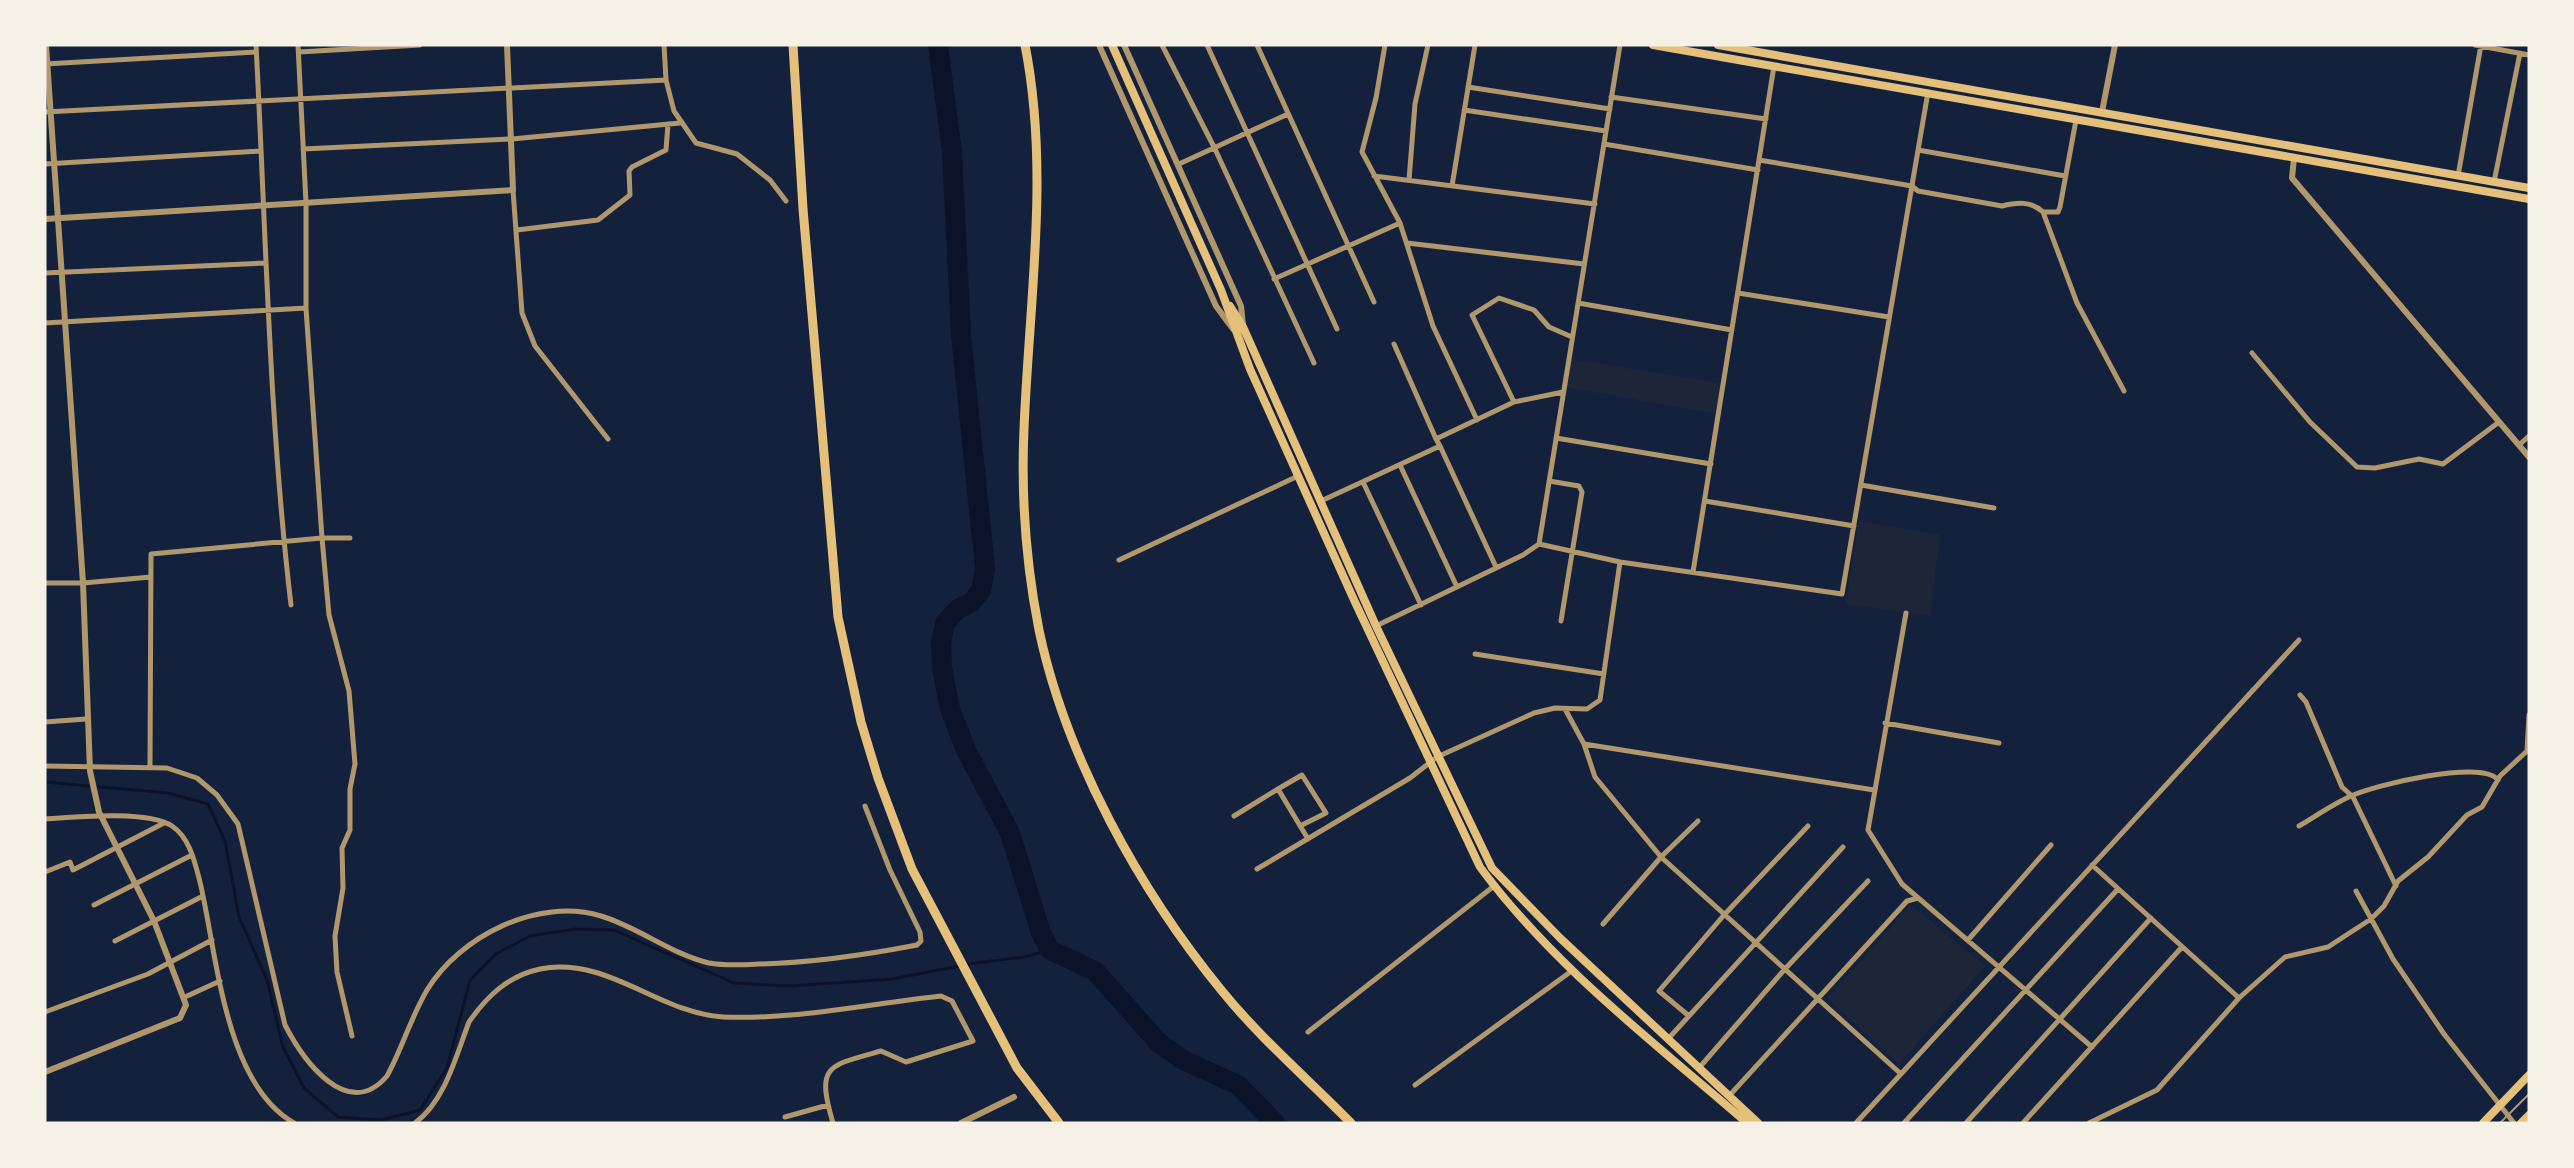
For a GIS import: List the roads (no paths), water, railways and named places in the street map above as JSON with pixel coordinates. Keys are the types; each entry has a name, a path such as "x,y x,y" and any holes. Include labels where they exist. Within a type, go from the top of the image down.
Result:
{"highway":[{"path":"793,45 804,220 837,617 861,722 878,778 912,869 1017,1068 1059,1123"},
{"path":"1025,45 1035,123 1037,188 1024,428 1024,497 1029,565 1039,631 1058,696 1082,760 1112,826 1149,891 1190,950 1266,1040 1351,1123"}],"main road":[{"path":"1112,45 1221,290 1241,327 1321,501 1480,867 1494,886 1573,970 1747,1123"},
{"path":"1653,45 2529,199"},
{"path":"1721,45 2529,188"},
{"path":"1241,327 1298,476 1434,760 1492,868 1560,938 1758,1123"},
{"path":"2483,1123 2529,1075"},
{"path":"2521,1123 2529,1115"}],"street":[{"path":"45,1072 180,1018 185,1012 185,997 154,921 100,814 90,768 82,583 48,112 46,45"},
{"path":"256,45 267,310 284,542 291,605"},
{"path":"352,1036 337,972 335,936 344,888 342,848 350,830 350,789 355,764 350,691 329,615 322,538 306,308 306,203 298,48 420,45"},
{"path":"507,45 511,87 513,190 522,313 536,346 608,439"},
{"path":"664,45 666,80 674,111 680,123 696,143 736,154 770,180 786,201"},
{"path":"1099,45 1216,306 1241,327"},
{"path":"1124,45 1241,306 1241,327"},
{"path":"1162,45 1215,149 1314,363"},
{"path":"1207,45 1337,329"},
{"path":"1257,45 1374,302"},
{"path":"1385,45 1376,98 1362,152 1400,224 1433,326 1477,420"},
{"path":"1409,180 1415,104 1428,45"},
{"path":"1452,186 1475,45"},
{"path":"1376,626 1523,555 1539,544 1620,45"},
{"path":"1712,56 1721,45"},
{"path":"1721,45 1724,58"},
{"path":"2102,112 2115,45"},
{"path":"2458,176 2479,45 2529,55"},
{"path":"46,64 256,52"},
{"path":"2494,182 2520,53"},
{"path":"1693,572 1774,66"},
{"path":"48,112 666,80"},
{"path":"1468,87 1610,109"},
{"path":"1539,544 1620,562 1842,594 1928,92"},
{"path":"1611,97 1766,119"},
{"path":"1464,110 1606,131"},
{"path":"1179,164 1288,114"},
{"path":"2043,212 2058,212 2076,120"},
{"path":"303,149 512,139 680,123"},
{"path":"517,230 598,220 606,216 630,195 629,171 632,167 666,150 668,124"},
{"path":"1604,144 1758,170"},
{"path":"1918,150 2065,176"},
{"path":"45,164 260,151"},
{"path":"2294,158 2292,178 2529,457"},
{"path":"1759,160 1912,186 1918,191 2002,206 2015,203 2035,205 2043,212 2077,303 2124,391"},
{"path":"1374,176 1595,204"},
{"path":"45,219 513,190"},
{"path":"1274,279 1400,224"},
{"path":"1407,243 1584,264"},
{"path":"45,273 266,263"},
{"path":"1738,293 1889,316"},
{"path":"1514,402 1472,315 1499,298 1534,310 1549,327 1572,337"},
{"path":"1578,303 1732,330"},
{"path":"45,323 306,308"},
{"path":"1394,344 1496,567"},
{"path":"2252,353 2310,422 2357,467 2375,468 2419,459 2443,464 2499,422"},
{"path":"1436,439 1514,402 1563,392"},
{"path":"2519,446 2529,436"},
{"path":"1556,438 1710,464"},
{"path":"1321,501 1440,446"},
{"path":"1400,465 1457,587"},
{"path":"1119,560 1298,476"},
{"path":"1549,481 1581,489 1561,621"},
{"path":"1363,482 1420,605"},
{"path":"1861,485 1994,508"},
{"path":"1705,501 1854,525"},
{"path":"150,766 151,554 322,538 350,538"},
{"path":"1257,869 1410,778 1434,760 1534,713 1555,708 1594,707 1600,700 1620,562"},
{"path":"45,583 82,583 151,577"},
{"path":"1906,613 1868,830 1902,884 2092,1047"},
{"path":"1856,1123 2299,640"},
{"path":"1475,654 1604,674"},
{"path":"2300,695 2306,702 2342,787 2352,795 2396,886"},
{"path":"1565,709 1584,744 1595,777 1661,857 1901,1074"},
{"path":"2089,1123 2157,1090 2238,998 2285,957 2328,947 2372,919 2384,906 2396,886 2428,857 2467,815 2481,807 2498,780 2527,751 2529,715"},
{"path":"45,722 87,719"},
{"path":"1886,723 1999,743"},
{"path":"1584,744 1874,790"},
{"path":"45,766 90,768 150,766 182,771 198,778 228,808 238,824 285,1025 298,1050 323,1077 343,1089 362,1093 380,1084 387,1076 426,990 445,967 494,930 524,918 568,912 599,915 689,957 711,963 814,961 917,945 921,941 920,932 890,870 865,806"},
{"path":"2299,826 2352,795 2407,780 2485,771 2498,780"},
{"path":"1234,816 1302,775 1326,813 1300,826"},
{"path":"1278,789 1308,839"},
{"path":"45,819 100,814 148,818 172,825 180,834 192,855 203,896 234,1042 250,1074 274,1105 294,1123"},
{"path":"1603,924 1661,857 1698,821"},
{"path":"45,872 70,862 73,870 164,823"},
{"path":"1689,1016 1659,991 1724,915 1808,826"},
{"path":"1968,940 2051,845"},
{"path":"1668,1039 1843,847"},
{"path":"94,905 192,855"},
{"path":"2092,866 2238,998"},
{"path":"1699,1068 1784,970 1868,881"},
{"path":"1308,1032 1494,886"},
{"path":"1904,1123 2118,889"},
{"path":"2356,891 2393,959 2444,1034 2514,1123"},
{"path":"115,941 203,896"},
{"path":"1729,1096 1906,901 1918,898"},
{"path":"1966,1123 2151,918"},
{"path":"45,1012 148,974 212,940"},
{"path":"2023,1123 2182,947"},
{"path":"415,1123 428,1114 438,1097 477,1011 497,989 512,978 531,971 583,967 677,1006 709,1016 769,1017 821,1013 941,996 952,1001 973,1041 906,1062 881,1051 844,1061 826,1075 824,1084 833,1123"},
{"path":"1415,1085 1573,970"},
{"path":"185,997 220,981"},
{"path":"961,1123 1014,1097"},
{"path":"785,1117 828,1105"}],"lane":[{"path":"2500,1123 2529,1094"}],"waterway":[{"path":"938,45 952,152 961,335 985,568 981,590 972,602 958,609 945,623 941,643 942,668 950,709 966,750 1010,833 1041,933 1050,950 1095,971 1159,1043 1183,1060 1238,1085 1275,1123"},
{"path":"45,782 168,793 208,804 225,841 239,917 267,980 283,1047 304,1088 338,1117 381,1120 420,1110 447,1068 470,980 496,954 530,936 575,929 614,930 734,983 789,986 892,979 975,963 1024,957 1050,950"}]}
